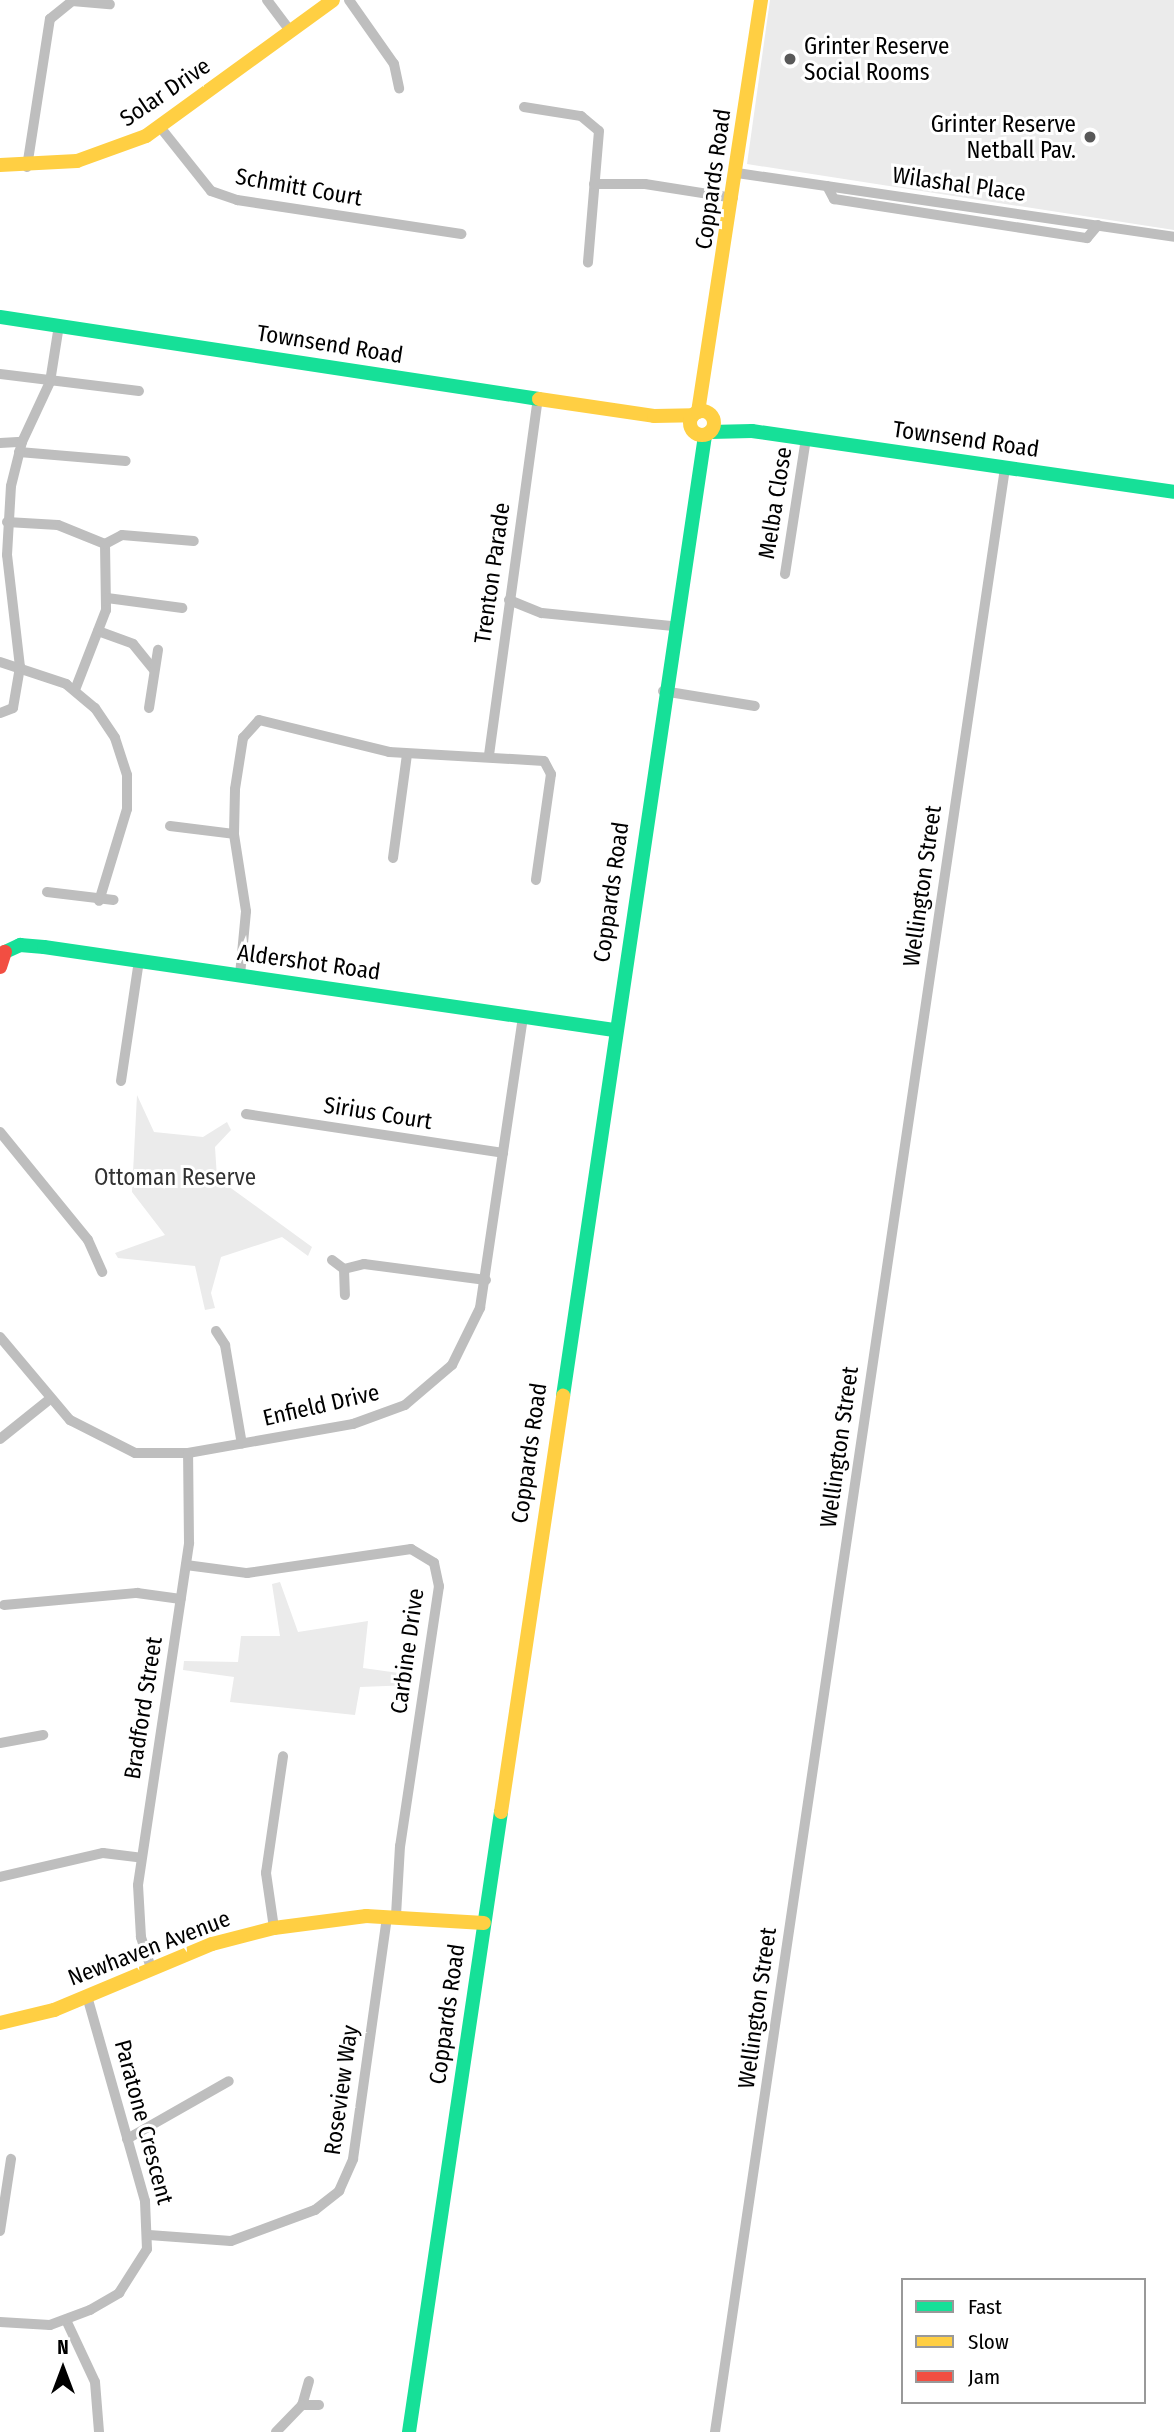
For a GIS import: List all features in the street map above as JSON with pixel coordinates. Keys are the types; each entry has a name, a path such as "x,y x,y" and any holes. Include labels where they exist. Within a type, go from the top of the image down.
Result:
{"street":[{"path":"267,0 290,32"},
{"name":"Solar Drive","path":"0,165 27,167 104,154 160,127 333,0"},
{"path":"349,0 394,64 399,88"},
{"name":"Coppards Road","path":"409,2432 694,481 761,0"},
{"path":"27,167 50,19 72,1 110,4"},
{"path":"524,107 581,116 596,124 589,262"},
{"name":"Schmitt Court","path":"160,127 211,191 237,200 461,234"},
{"name":"Wilashal Place","path":"737,173 1174,237"},
{"path":"593,184 645,184 733,198"},
{"name":"Townsend Road","path":"0,317 1174,492"},
{"path":"0,713 13,708 20,667 4,583 5,516 21,447 50,382 58,325"},
{"path":"0,374 139,391"},
{"name":"Trenton Parade","path":"489,755 538,398"},
{"name":"Melba Close","path":"785,574 806,439"},
{"path":"0,443 127,461"},
{"name":"Wellington Street","path":"715,2432 1005,468"},
{"path":"5,516 76,530 105,544"},
{"path":"105,544 122,536 194,541"},
{"path":"75,690 98,631 107,598 105,544"},
{"path":"107,598 182,608"},
{"path":"509,600 542,613 673,626"},
{"path":"98,631 133,644 154,670"},
{"path":"149,708 158,650"},
{"path":"0,662 20,667 75,690 106,722 127,775 126,824 99,901"},
{"path":"663,691 755,706"},
{"path":"240,975 246,911 234,834 239,751 246,730 259,720 407,754 538,758 549,766 536,880"},
{"path":"393,858 407,754"},
{"path":"170,826 234,834"},
{"path":"47,892 99,901 114,900"},
{"name":"Aldershot Road","path":"2,949 31,945 614,1030"},
{"path":"0,967 2,949"},
{"path":"121,1081 139,960"},
{"name":"Enfield Drive","path":"0,1337 50,1399 86,1433 120,1449 188,1454 373,1420 424,1394 462,1350 486,1280 523,1017"},
{"name":"Sirius Court","path":"246,1114 503,1153"},
{"path":"0,1132 88,1240 102,1272"},
{"path":"332,1260 345,1269 364,1264 486,1280"},
{"path":"345,1269 345,1296"},
{"path":"216,1331 226,1345 242,1444"},
{"path":"0,1439 50,1399"},
{"name":"Bradford Street","path":"151,1968 141,1937 141,1858 192,1520 188,1454"},
{"name":"Carbine Drive","path":"186,1565 247,1573 411,1549 434,1563 439,1586 392,1916"},
{"path":"4,1605 129,1593 181,1599"},
{"path":"0,1743 43,1735"},
{"path":"274,1928 266,1873 283,1755"},
{"path":"0,1877 103,1853 141,1858"},
{"name":"Newhaven Avenue","path":"0,2023 88,1996 151,1968 274,1928 392,1916 484,1923"},
{"name":"Roseview Way","path":"149,2235 231,2241 315,2210 339,2192 353,2159 392,1916"},
{"name":"Paratone Crescent","path":"0,2322 32,2326 66,2320 119,2293 142,2262 149,2235 127,2139 88,1996"},
{"path":"127,2139 229,2081"},
{"path":"0,2231 11,2159"},
{"path":"66,2320 95,2382 99,2432"},
{"path":"276,2432 302,2405 309,2381"},
{"path":"302,2405 320,2405"}],"green space":[{"path":"770,0 1174,0 1174,230 747,164"},
{"name":"Ottoman Reserve","path":"137,1095 154,1132 203,1137 227,1122 231,1130 215,1147 217,1178 312,1247 308,1256 282,1237 221,1257 211,1293 215,1308 205,1310 195,1266 118,1258 115,1253 165,1235 132,1192"},
{"path":"280,1582 298,1632 368,1621 363,1668 413,1675 412,1685 360,1687 355,1715 230,1702 234,1677 183,1670 184,1661 238,1662 241,1636 280,1636 272,1584"}],"traffic: fast":[{"path":"0,317 539,399"},
{"path":"710,432 752,431 1174,492"},
{"path":"563,1396 705,435"},
{"path":"5,952 20,945 44,947 614,1030"},
{"path":"409,2432 501,1812"}],"traffic: slow":[{"path":"0,165 77,161 146,136 333,0"},
{"path":"698,412 761,0"},
{"path":"539,399 654,416 693,415"},
{"path":"702,411 713,418 714,423 707,434 702,435 691,428 690,423 697,412 702,411"},
{"path":"501,1812 563,1396"},
{"path":"0,2023 54,2010 212,1944 274,1928 366,1916 484,1923"}],"traffic: jam":[{"path":"0,967 5,952"}],"place":[{"name":"Grinter Reserve Social Rooms","path":"790,59"},
{"name":"Grinter Reserve Netball Pav.","path":"1090,137"}]}
